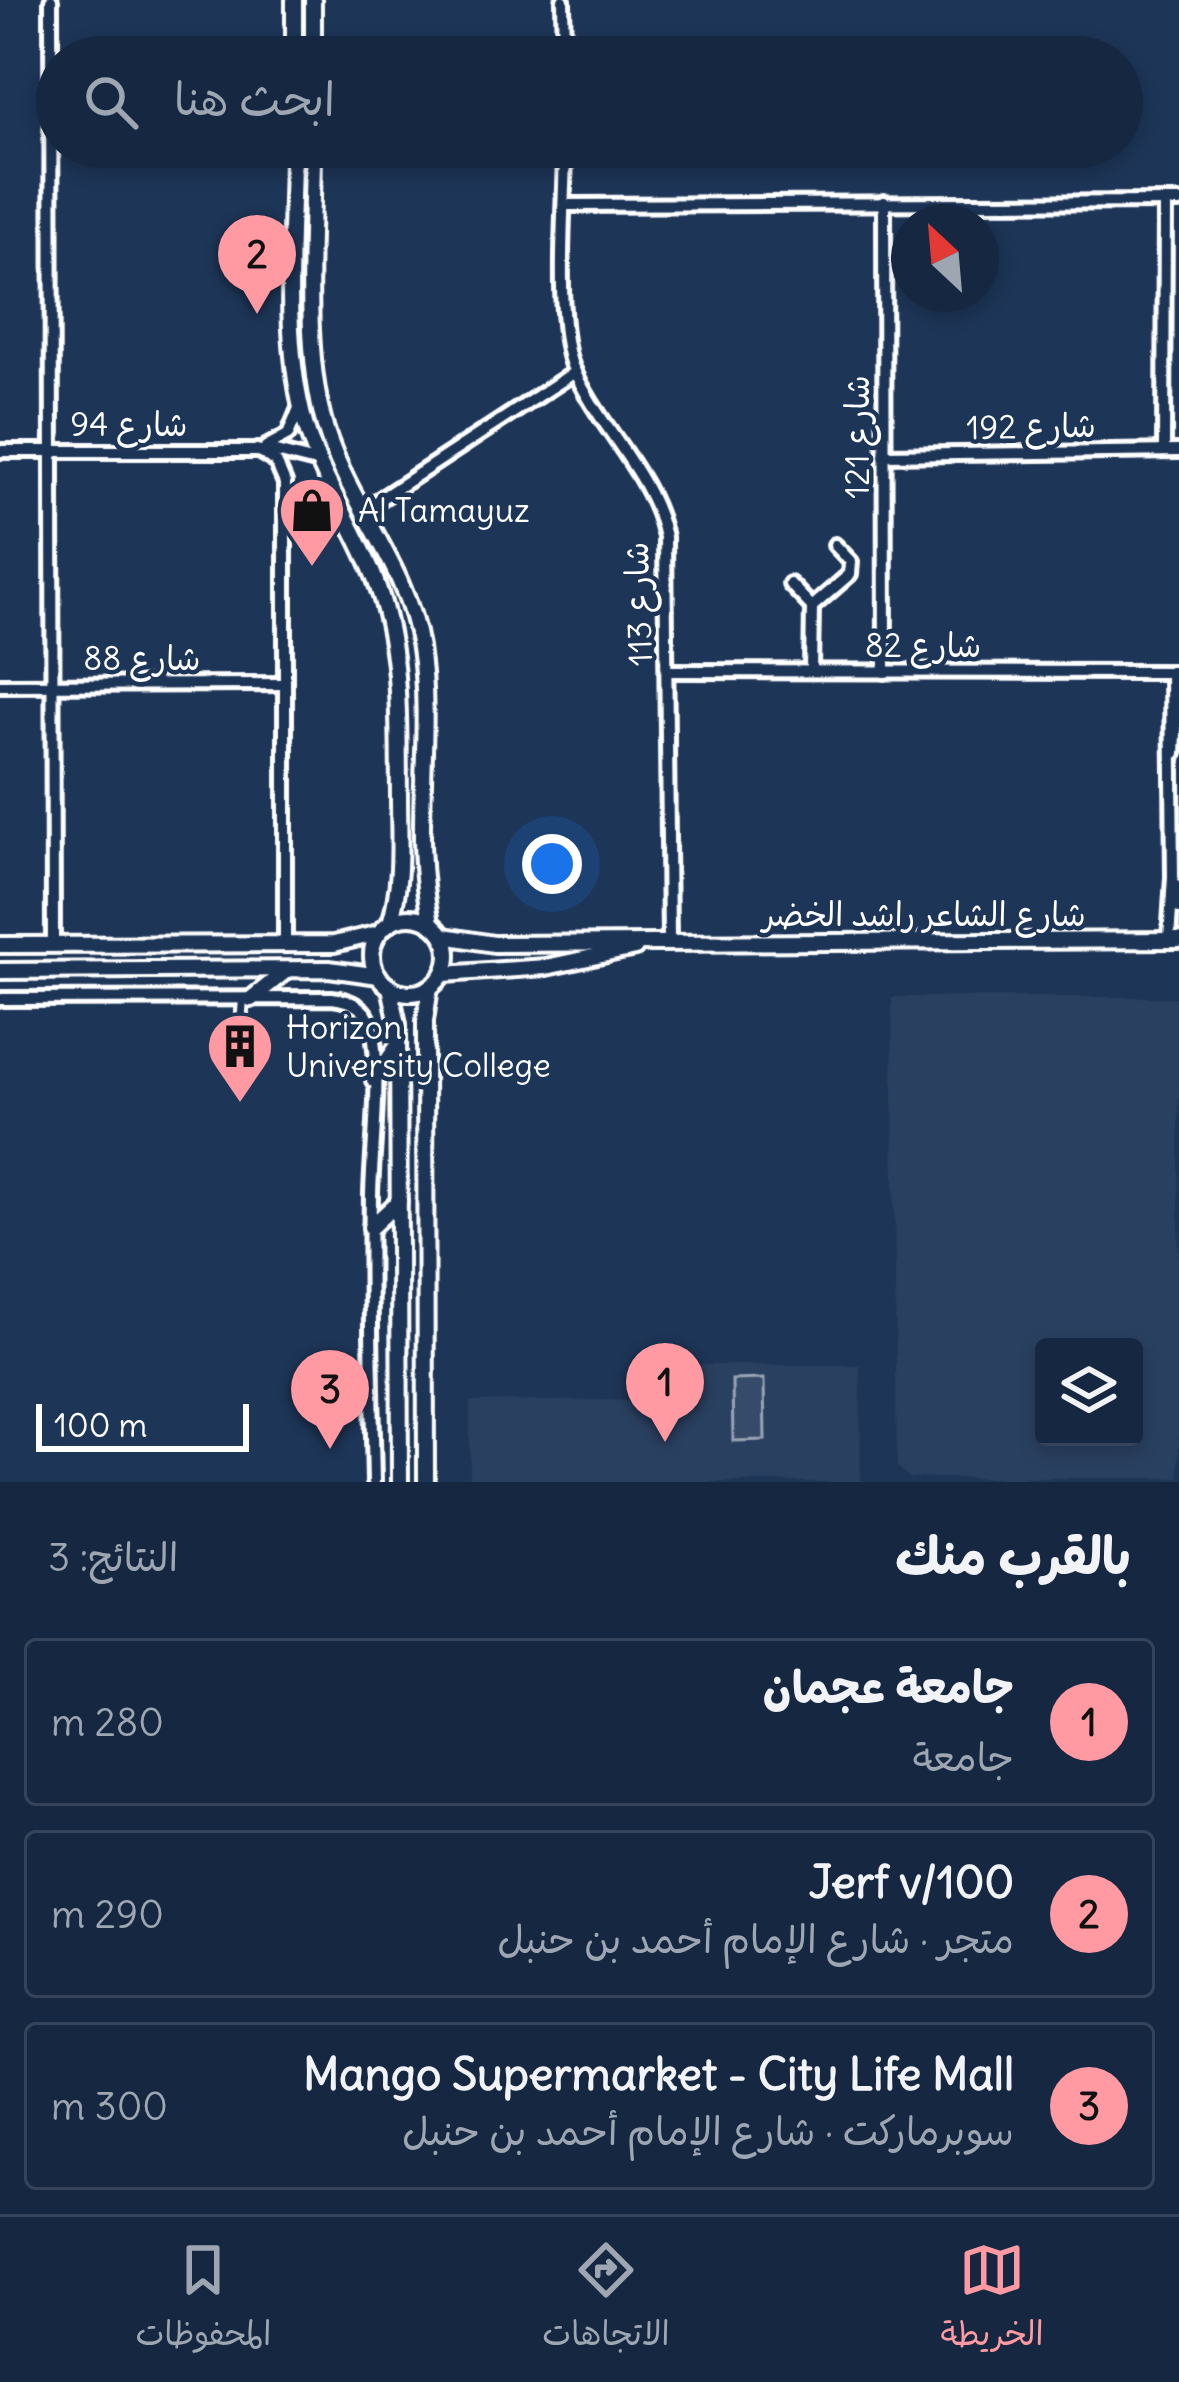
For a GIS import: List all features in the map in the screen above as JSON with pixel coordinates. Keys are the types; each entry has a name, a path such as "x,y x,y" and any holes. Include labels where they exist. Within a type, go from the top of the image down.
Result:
{"street":[{"path":"51,0 51,36"},
{"path":"294,0 294,36"},
{"path":"563,0 564,36"},
{"path":"314,36 316,2"},
{"path":"51,168 53,944"},
{"path":"293,168 292,338 300,406 316,462 369,563 394,647 398,692 399,880 372,950 398,1015 400,1482"},
{"path":"313,168 316,388 331,445 409,596 421,651 424,885 431,922"},
{"name":"شارع 113","path":"565,168 565,333 575,372 644,481 661,517 667,557 669,941"},
{"name":"شارع 121","path":"884,202 885,671"},
{"path":"1164,451 1165,202"},
{"path":"565,205 1179,202"},
{"path":"364,509 575,372"},
{"path":"257,450 288,435 300,406"},
{"path":"257,450 276,462 285,483 285,944"},
{"name":"شارع 94","path":"0,452 257,450 316,462"},
{"name":"شارع 192","path":"884,455 1179,451"},
{"path":"285,483 300,456"},
{"path":"812,608 850,574 851,562 835,545"},
{"path":"790,584 812,608 811,671"},
{"name":"شارع 82","path":"667,671 1176,672"},
{"path":"1174,940 1176,672"},
{"name":"شارع 88","path":"0,685 284,684"},
{"path":"1173,877 1179,908"},
{"path":"0,944 345,943 418,917 431,922 444,936 448,955 443,974 430,988 410,993 342,970 0,971"},
{"name":"شارع الشاعر راشد الخضر","path":"444,936 494,944 1174,940"},
{"name":"شارع الشاعر راشد الخضر","path":"443,974 545,967 669,941"},
{"path":"241,1024 247,999 287,970"},
{"path":"426,1482 425,1021 430,988"},
{"path":"0,999 332,998 358,1006 372,1028 374,1080 374,1482"},
{"path":"374,1080 398,1045"},
{"path":"371,1226 399,1201"}],"shaded area":[{"path":"892,997 1179,997 1179,1478 909,1478 897,1466"},
{"path":"677,1365 860,1365 861,1482 470,1482 470,1402 677,1399"},
{"path":"764,1379 765,1440 733,1441 732,1380"}],"place":[{"name":"Jerf v/100","path":"257,314"},
{"name":"Al Tamayuz","path":"312,569"},
{"name":"Horizon University College","path":"240,1105"},
{"name":"جامعة عجمان","path":"665,1442"},
{"name":"Mango Supermarket - City Life Mall","path":"330,1449"}]}
